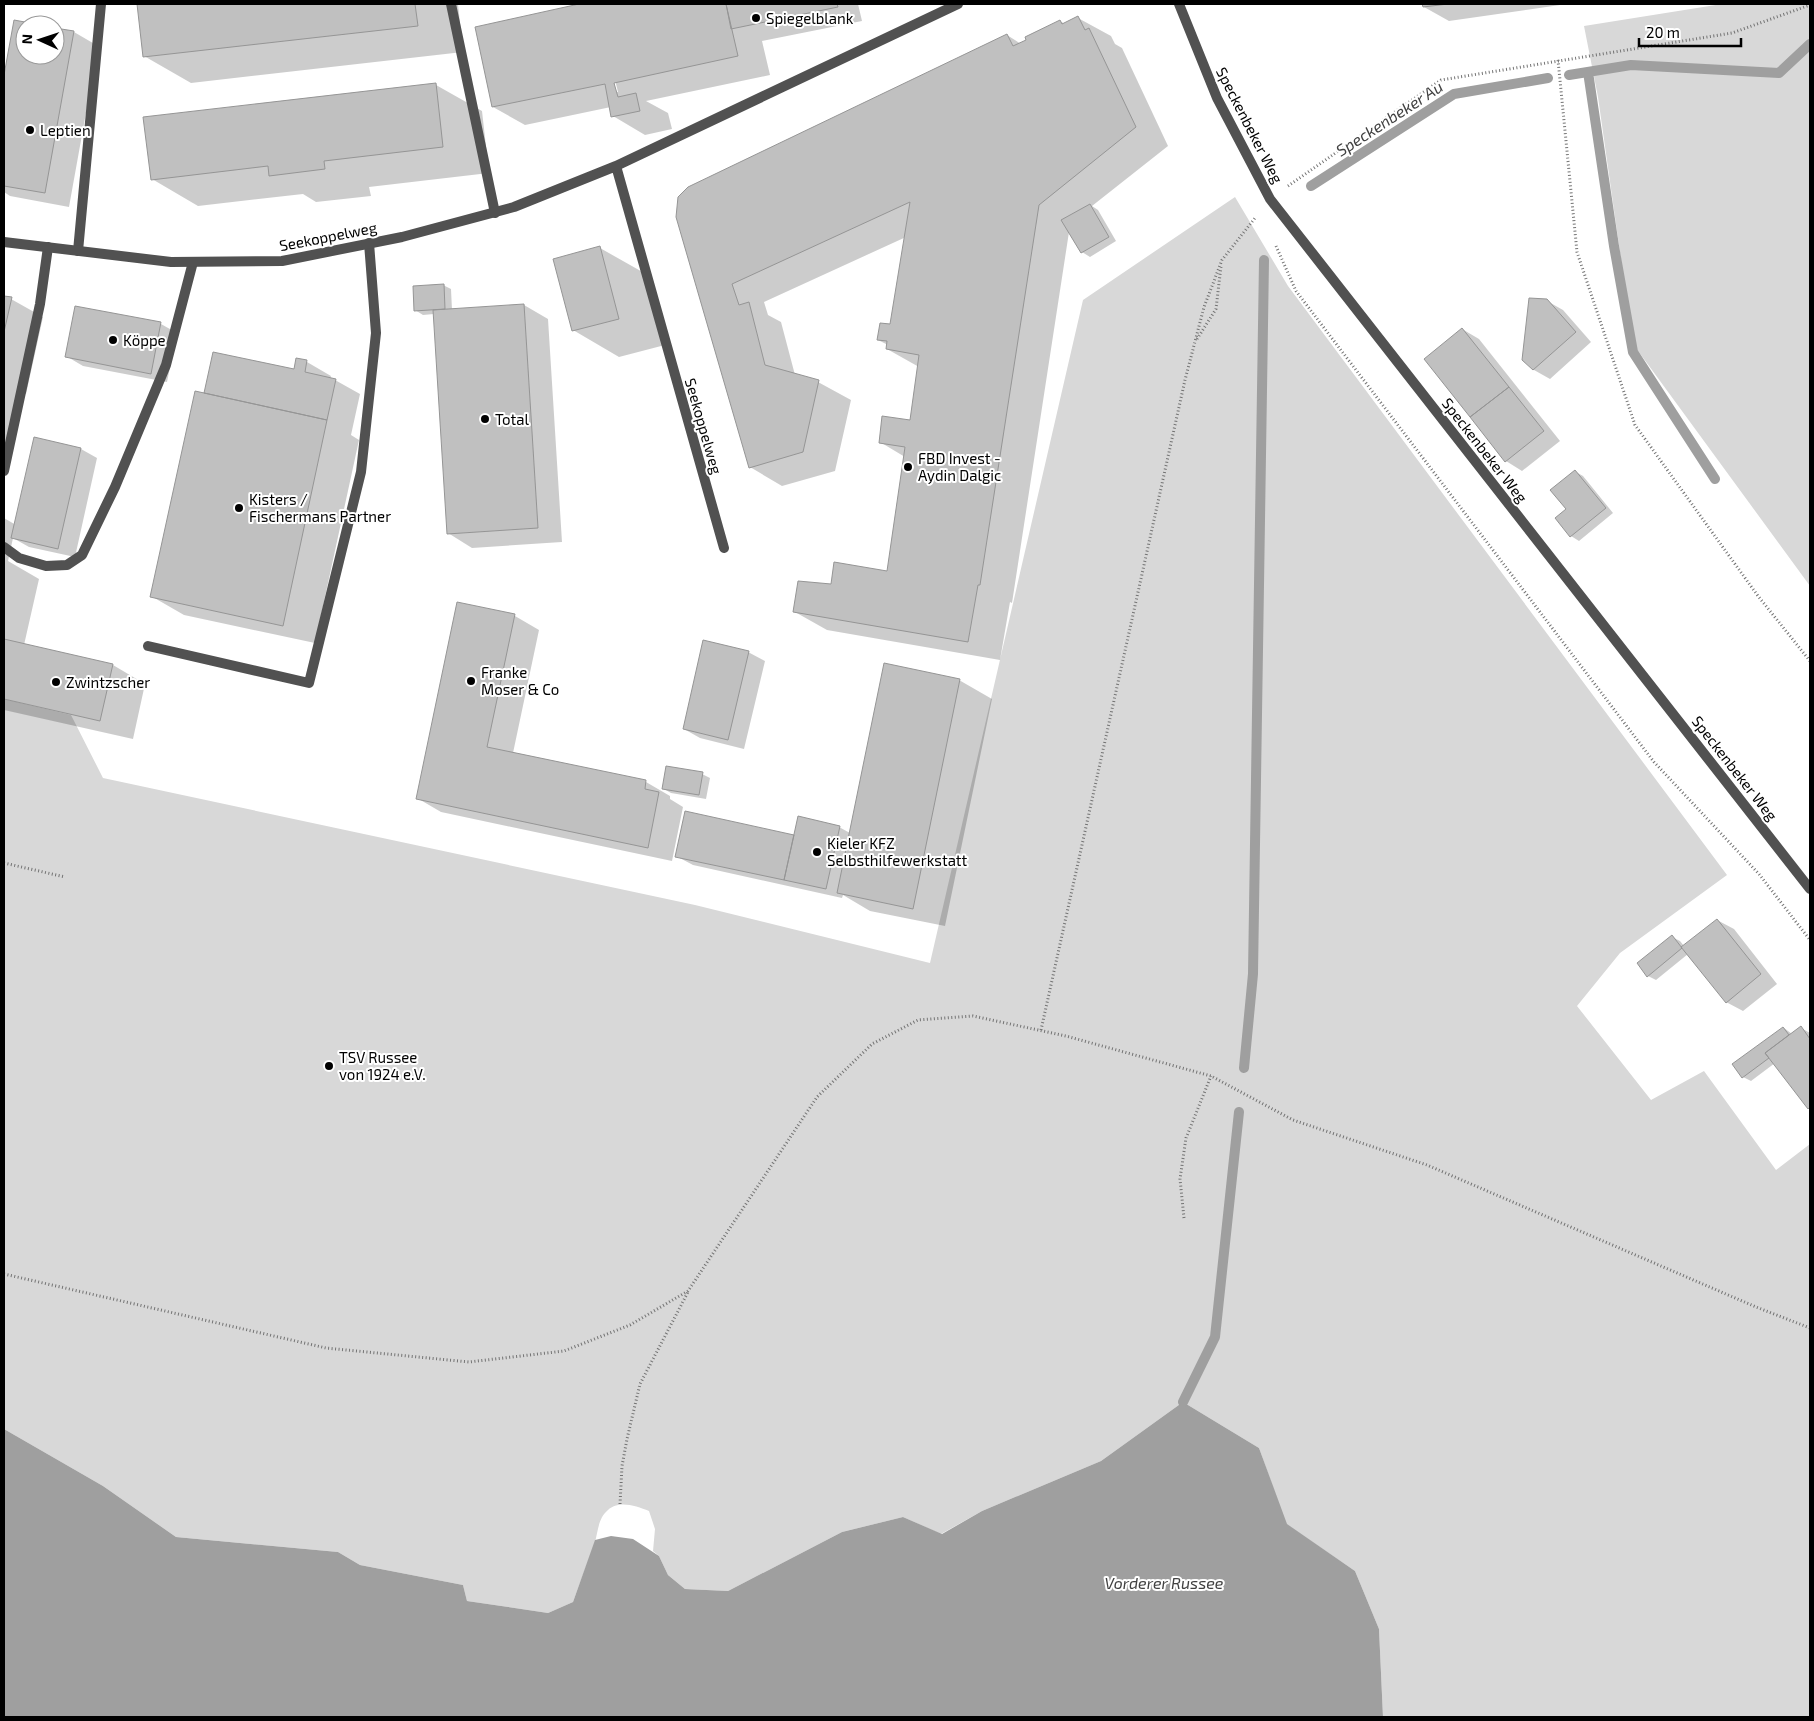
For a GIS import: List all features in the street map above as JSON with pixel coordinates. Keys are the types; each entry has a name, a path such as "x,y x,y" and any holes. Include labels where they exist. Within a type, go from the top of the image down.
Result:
{"street":[{"path":"78,251 101,4"},
{"path":"451,4 495,213"},
{"name":"Seekoppelweg","path":"4,242 171,262 282,261 369,243 495,213 616,166 958,4"},
{"name":"Speckenbeker Weg","path":"1178,4 1216,98 1270,199 1810,889"},
{"name":"Seekoppelweg","path":"616,166 724,548"},
{"path":"148,646 309,683 361,472 376,333 369,243"},
{"path":"4,472 40,304 48,247"},
{"path":"4,547 19,558 46,566 67,565 82,555 116,487 166,365 193,262"}],"path":[{"path":"1041,1030 1195,341 1204,307 1222,260 1270,199 1442,80 1732,33 1810,5"},
{"path":"1558,60 1577,252 1635,425 1758,596 1810,661"},
{"path":"1274,239 1281,260 1296,291 1654,762 1759,874 1810,940"},
{"path":"1195,341 1216,309 1222,260"},
{"path":"4,863 65,877"},
{"path":"620,1504 622,1466 640,1384 688,1291 817,1098 872,1044 918,1020 973,1016 1041,1030 1211,1076 1293,1120 1427,1165 1810,1328"},
{"path":"1184,1218 1180,1179 1186,1138 1211,1076"},
{"path":"4,1274 326,1348 469,1362 564,1351 630,1325 688,1291"}],"shaded area":[{"path":"1722,4 1810,4 1810,586 1633,344 1598,97 1584,26"},
{"path":"1235,197 1288,286 1727,875 1620,953 1577,1006 1651,1100 1704,1071 1776,1170 1810,1144 1810,1717 1383,1717 1379,1629 1355,1571 1286,1524 1259,1448 1183,1402 1101,1461 982,1511 941,1534 903,1517 842,1532 728,1591 685,1589 668,1575 659,1556 653,1551 655,1529 649,1511 633,1506 617,1505 608,1510 600,1521 595,1542 573,1602 548,1613 467,1601 463,1585 360,1565 338,1552 176,1537 103,1486 4,1429 4,699 71,715 103,778 695,905 930,963 1083,300"}],"water":[{"name":"Vorderer Russee","path":"1183,1402 1259,1448 1287,1524 1355,1571 1379,1629 1383,1717 4,1717 4,1429 103,1486 176,1537 338,1552 360,1565 463,1585 467,1601 548,1613 573,1602 595,1540 611,1536 633,1539 659,1556 668,1575 685,1589 728,1591 842,1532 903,1517 942,1534 982,1511 1101,1461"}],"building":[{"path":"137,4 415,4 418,26 143,57"},
{"path":"579,4 726,4 738,56 614,83 618,97 636,93 640,111 611,117 605,84 492,107 475,27"},
{"name":"Spiegelblank","path":"726,4 837,4 838,7 731,29"},
{"path":"1422,4 1448,4 1423,7"},
{"path":"1078,16 1085,30 1089,28 1136,127 1039,205 980,585 978,585 968,642 793,612 798,581 831,584 834,562 887,571 905,447 879,443 882,416 910,420 919,355 886,349 887,341 877,340 880,323 890,324 910,202 732,284 739,305 749,302 765,365 819,380 803,452 749,468 676,217 678,197 688,187 1007,34 1013,46 1026,40 1025,37 1060,20 1062,24"},
{"name":"Leptien","path":"14,20 15,65 65,65 65,30 74,31 45,193 4,186 4,75"},
{"path":"436,83 443,147 324,161 325,169 269,176 268,166 151,180 143,117"},
{"path":"1090,204 1109,237 1081,253 1061,220"},
{"path":"600,246 619,319 572,331 553,259"},
{"path":"444,284 445,309 414,311 413,286"},
{"path":"4,296 12,297 4,332"},
{"path":"1529,298 1547,299 1576,332 1533,370 1522,360"},
{"name":"Total","path":"524,304 538,528 447,534 433,310"},
{"name":"Köppe","path":"75,306 161,322 151,374 65,357"},
{"path":"1462,328 1509,387 1470,417 1424,359"},
{"path":"213,352 294,369 296,358 307,360 305,372 336,379 327,420 204,393"},
{"path":"1509,387 1544,431 1505,462 1470,417"},
{"name":"Kisters / Fischermans Partner","path":"195,391 327,420 283,626 150,597"},
{"path":"34,437 81,448 58,549 11,538"},
{"path":"1575,470 1606,508 1570,537 1555,518 1566,509 1550,490"},
{"name":"Franke Moser & Co","path":"457,602 515,614 487,747 646,780 645,789 659,792 648,848 416,799"},
{"name":"Zwintzscher","path":"4,639 113,664 100,721 4,699"},
{"path":"703,640 749,651 728,740 683,729"},
{"path":"884,663 960,679 913,909 837,893"},
{"path":"666,766 703,772 699,795 662,789"},
{"path":"685,811 794,835 784,880 675,857"},
{"path":"798,816 840,826 826,889 784,880"},
{"path":"1717,919 1761,974 1726,1003 1681,947"},
{"path":"1672,935 1682,948 1647,977 1637,963"},
{"path":"1801,1026 1810,1039 1810,1107 1808,1109 1765,1053"},
{"path":"1783,1027 1789,1035 1765,1053 1769,1058 1742,1078 1732,1064"}],"waterway":[{"name":"Speckenbeker Au","path":"1569,75 1631,65 1779,73 1810,44"},
{"path":"1588,72 1614,246 1633,352 1715,479"},
{"name":"Speckenbeker Au","path":"1311,186 1454,94 1548,78"},
{"path":"1244,1068 1253,974 1264,260"},
{"path":"1183,1402 1215,1337 1239,1112"}],"place":[{"name":"Spiegelblank","path":"756,18"},
{"name":"Leptien","path":"30,130"},
{"name":"Köppe","path":"113,340"},
{"name":"Total","path":"485,419"},
{"name":"FBD Invest - Aydin Dalgic","path":"908,467"},
{"name":"Kisters / Fischermans Partner","path":"239,508"},
{"name":"Franke Moser & Co","path":"471,681"},
{"name":"Zwintzscher","path":"56,682"},
{"name":"Kieler KFZ Selbsthilfewerkstatt","path":"817,852"},
{"name":"TSV Russee von 1924 e.V.","path":"329,1066"}]}
